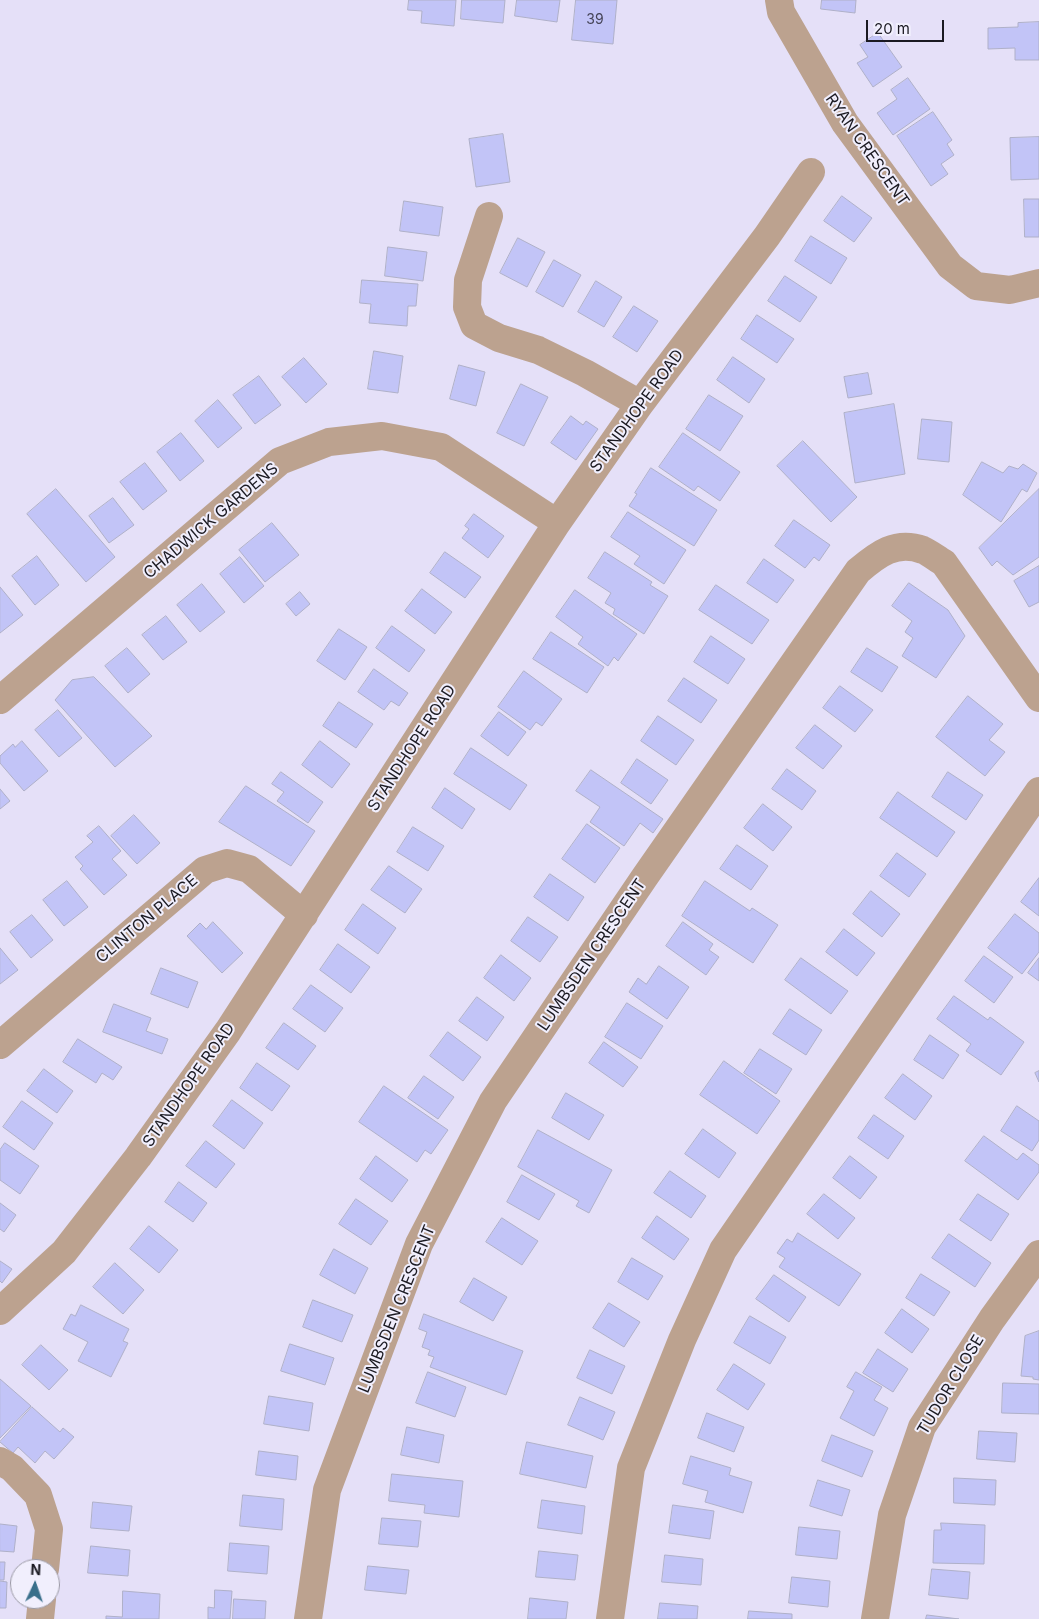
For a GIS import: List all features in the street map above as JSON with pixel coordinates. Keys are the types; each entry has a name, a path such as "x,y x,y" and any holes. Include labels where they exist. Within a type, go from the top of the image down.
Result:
{"street":[{"name":"RYAN CRESCENT","path":"779,0 781,12 845,124 950,266 976,286 1010,290 1039,284"},
{"name":"STANDHOPE ROAD","path":"0,1311 64,1252 138,1157 228,1030 557,523 640,404 767,236 811,172"},
{"path":"489,216 468,280 466,307 474,325 499,338 538,350 585,373 640,404"},
{"name":"CHADWICK GARDENS","path":"0,700 280,461 329,442 382,436 441,447 557,523"},
{"name":"LUMBSDEN CRESCENT","path":"308,1619 327,1490 419,1244 493,1101 644,878 858,571 879,554 900,547 923,550 944,563 1039,698"},
{"path":"610,1619 631,1468 682,1340 723,1250 1039,791"},
{"name":"CLINTON PLACE","path":"0,1045 205,870 228,863 250,869 304,915"},
{"name":"TUDOR CLOSE","path":"875,1619 892,1515 922,1427 992,1319 1039,1254"},
{"path":"0,1462 12,1468 38,1496 50,1529 46,1559"}],"building":[{"path":"409,0 456,0 454,26 421,23 422,11 408,10"},
{"path":"462,0 505,0 503,23 461,19"},
{"path":"517,0 560,0 557,22 515,16"},
{"path":"576,0 617,0 613,44 572,40"},
{"path":"822,0 856,0 855,13 821,9"},
{"path":"1039,22 1039,60 1015,60 1015,48 988,49 988,28 1018,27 1018,23"},
{"path":"878,33 902,67 873,87 857,63 868,57 860,45"},
{"path":"908,78 930,109 893,135 877,113 897,99 891,90"},
{"path":"933,112 952,140 947,144 954,155 941,164 948,174 931,186 897,136"},
{"path":"503,134 510,182 476,187 469,139"},
{"path":"1039,137 1039,179 1011,180 1010,138"},
{"path":"842,196 872,218 854,242 824,221"},
{"path":"1024,199 1039,199 1039,237 1025,237"},
{"path":"404,201 443,207 439,236 400,231"},
{"path":"811,236 847,258 831,284 795,261"},
{"path":"518,238 545,252 527,287 500,273"},
{"path":"388,247 427,252 423,281 385,276"},
{"path":"554,260 581,275 563,307 536,292"},
{"path":"785,276 817,297 800,322 768,301"},
{"path":"362,280 418,284 416,306 408,306 407,326 369,323 371,304 360,303"},
{"path":"596,281 622,297 604,327 578,312"},
{"path":"634,306 658,321 637,352 613,337"},
{"path":"757,315 794,339 777,363 741,339"},
{"path":"374,351 403,356 398,393 368,389"},
{"path":"733,357 765,379 749,403 717,380"},
{"path":"304,358 327,384 306,403 282,377"},
{"path":"459,365 485,372 476,406 450,399"},
{"path":"868,373 872,394 848,398 844,377"},
{"path":"259,376 281,405 255,424 233,395"},
{"path":"521,384 548,397 524,446 497,433"},
{"path":"709,395 743,416 720,451 686,429"},
{"path":"218,400 242,428 218,448 195,421"},
{"path":"894,404 905,474 855,483 844,413"},
{"path":"571,416 583,425 586,421 598,429 576,460 551,443"},
{"path":"922,419 952,422 949,462 918,459"},
{"path":"181,433 204,461 180,481 157,452"},
{"path":"683,433 740,472 720,501 698,486 694,491 659,467"},
{"path":"803,441 857,497 831,522 777,466"},
{"path":"982,462 1003,473 1009,466 1018,469 1023,464 1037,473 1027,492 1022,489 1001,522 963,495"},
{"path":"145,463 167,491 143,510 120,482"},
{"path":"651,468 717,510 694,546 629,506"},
{"path":"56,489 115,557 86,582 27,514"},
{"path":"1039,489 1039,557 1013,575 997,561 992,566 979,548"},
{"path":"113,498 134,525 109,543 89,516"},
{"path":"628,512 686,550 664,584 634,564 640,556 611,537"},
{"path":"474,514 504,536 488,558 462,538 469,529 465,526"},
{"path":"794,520 830,545 819,561 814,557 805,568 775,546"},
{"path":"272,523 299,555 265,582 239,550"},
{"path":"445,552 481,577 465,598 430,573"},
{"path":"605,552 652,582 650,585 668,596 644,634 613,614 615,609 605,603 611,593 588,578"},
{"path":"37,556 59,585 35,605 12,576"},
{"path":"240,557 264,586 244,603 220,574"},
{"path":"764,559 794,580 777,603 747,583"},
{"path":"1039,566 1039,602 1029,607 1014,581"},
{"path":"909,583 948,610 965,636 936,678 902,656 913,638 905,632 912,621 892,606"},
{"path":"202,584 225,612 200,632 177,605"},
{"path":"716,585 769,620 752,644 699,610"},
{"path":"0,587 23,615 0,633"},
{"path":"422,589 452,612 435,634 405,611"},
{"path":"575,590 637,634 618,661 614,657 608,666 578,644 583,637 556,617"},
{"path":"300,592 310,604 296,616 286,604"},
{"path":"166,616 187,642 163,660 142,635"},
{"path":"392,626 425,650 409,672 376,648"},
{"path":"339,629 367,647 345,680 317,661"},
{"path":"551,632 604,667 587,693 533,659"},
{"path":"711,636 745,659 728,684 694,662"},
{"path":"127,648 150,674 128,693 105,666"},
{"path":"867,648 898,667 882,692 851,672"},
{"path":"374,669 408,693 399,706 391,701 384,710 358,692"},
{"path":"524,671 562,699 542,726 536,722 530,730 498,707"},
{"path":"94,677 152,736 115,767 55,700 72,680"},
{"path":"684,678 717,700 701,723 668,701"},
{"path":"840,686 873,710 855,732 823,708"},
{"path":"968,696 1003,724 989,740 1005,752 985,776 936,737"},
{"path":"339,702 373,724 356,748 323,726"},
{"path":"58,710 82,738 59,757 35,730"},
{"path":"499,712 526,732 508,756 481,736"},
{"path":"658,716 694,740 676,765 641,741"},
{"path":"815,725 842,746 823,769 796,748"},
{"path":"22,741 48,771 24,791 0,763 0,756 13,744 15,747"},
{"path":"320,741 350,764 332,788 302,765"},
{"path":"471,748 527,785 510,810 454,774"},
{"path":"637,759 668,780 651,804 621,783"},
{"path":"787,769 816,791 802,810 772,789"},
{"path":"591,770 663,819 653,833 640,823 624,846 590,822 600,807 576,791"},
{"path":"281,772 323,802 308,823 277,801 284,792 272,784"},
{"path":"948,772 983,795 966,820 932,797"},
{"path":"246,786 315,831 291,866 219,822"},
{"path":"445,788 475,809 462,829 432,808"},
{"path":"0,789 10,801 0,809"},
{"path":"898,792 955,832 937,857 880,818"},
{"path":"763,804 792,827 773,851 744,828"},
{"path":"134,815 160,843 137,864 111,836"},
{"path":"587,824 620,848 595,883 562,859"},
{"path":"99,826 121,851 112,859 127,875 104,895 80,869 83,866 75,857 93,842 87,836"},
{"path":"413,827 444,846 428,871 397,852"},
{"path":"737,845 768,866 751,890 720,869"},
{"path":"897,853 926,874 909,897 880,876"},
{"path":"389,866 422,889 405,913 371,890"},
{"path":"550,874 584,897 568,921 534,897"},
{"path":"1039,878 1039,916 1021,902"},
{"path":"67,881 88,907 64,926 43,900"},
{"path":"705,881 750,911 752,908 778,925 753,963 682,916"},
{"path":"871,891 900,914 882,937 853,914"},
{"path":"363,904 396,928 378,954 345,930"},
{"path":"1015,914 1039,933 1039,952 1022,974 988,948"},
{"path":"32,915 53,940 31,958 10,932"},
{"path":"528,917 558,937 540,962 511,941"},
{"path":"213,922 243,953 222,973 187,936 200,923 206,929"},
{"path":"683,922 713,944 709,950 719,957 706,975 666,946"},
{"path":"844,929 875,953 857,976 826,952"},
{"path":"338,944 370,967 351,993 320,970"},
{"path":"0,948 18,970 0,984"},
{"path":"501,955 531,978 514,1001 484,978"},
{"path":"984,956 1013,977 994,1003 965,981"},
{"path":"801,958 848,991 831,1014 785,980"},
{"path":"1039,958 1039,981 1028,973"},
{"path":"659,966 689,987 667,1019 629,992 638,978 646,984"},
{"path":"161,968 198,982 188,1008 151,994"},
{"path":"311,985 343,1008 325,1032 293,1009"},
{"path":"954,996 988,1020 990,1017 1024,1042 1001,1075 966,1051 971,1044 937,1019"},
{"path":"477,997 504,1017 487,1041 459,1021"},
{"path":"627,1003 663,1026 641,1059 605,1037"},
{"path":"114,1004 151,1018 146,1031 168,1039 162,1054 103,1032"},
{"path":"790,1009 822,1030 806,1055 773,1034"},
{"path":"284,1023 316,1046 298,1070 266,1048"},
{"path":"448,1032 481,1057 463,1081 430,1056"},
{"path":"930,1035 959,1055 943,1079 914,1060"},
{"path":"78,1039 122,1067 113,1080 102,1073 96,1083 63,1062"},
{"path":"604,1042 638,1067 623,1087 589,1063"},
{"path":"760,1049 792,1069 776,1094 744,1073"},
{"path":"724,1061 780,1101 757,1134 700,1095"},
{"path":"257,1063 290,1086 272,1111 240,1088"},
{"path":"44,1069 73,1091 57,1113 27,1091"},
{"path":"1039,1071 1039,1082 1035,1073"},
{"path":"903,1074 932,1096 915,1120 885,1098"},
{"path":"424,1076 454,1097 438,1119 408,1098"},
{"path":"384,1086 448,1130 431,1154 425,1150 417,1162 359,1122"},
{"path":"566,1093 604,1115 589,1140 552,1118"},
{"path":"232,1100 263,1123 244,1149 213,1126"},
{"path":"22,1101 53,1123 34,1150 3,1127"},
{"path":"1017,1106 1039,1121 1039,1140 1032,1151 1001,1131"},
{"path":"874,1115 904,1136 888,1159 858,1138"},
{"path":"703,1129 736,1153 719,1178 685,1154"},
{"path":"538,1130 612,1170 589,1213 576,1206 579,1201 518,1167"},
{"path":"984,1136 1017,1160 1023,1153 1039,1165 1039,1172 1018,1200 965,1161"},
{"path":"206,1141 235,1164 216,1188 186,1166"},
{"path":"5,1143 39,1166 20,1194 0,1180 0,1150"},
{"path":"376,1156 408,1180 392,1202 360,1179"},
{"path":"850,1156 877,1177 860,1199 833,1178"},
{"path":"670,1171 706,1196 691,1218 654,1193"},
{"path":"522,1175 555,1194 539,1220 507,1202"},
{"path":"179,1182 207,1203 193,1222 165,1202"},
{"path":"824,1194 855,1218 838,1239 807,1214"},
{"path":"978,1194 1009,1214 991,1241 960,1220"},
{"path":"356,1199 388,1221 371,1245 339,1224"},
{"path":"0,1203 16,1215 4,1232 0,1229"},
{"path":"657,1216 689,1239 674,1260 642,1238"},
{"path":"502,1218 538,1241 522,1265 486,1242"},
{"path":"149,1226 178,1250 159,1273 130,1249"},
{"path":"798,1233 861,1274 839,1306 779,1267 785,1258 777,1253 787,1239 792,1242"},
{"path":"949,1234 991,1263 975,1287 932,1258"},
{"path":"334,1249 368,1268 355,1294 320,1275"},
{"path":"632,1258 663,1276 648,1300 618,1282"},
{"path":"0,1261 12,1269 2,1283 0,1281"},
{"path":"115,1263 144,1290 123,1314 93,1287"},
{"path":"921,1274 950,1292 934,1316 906,1298"},
{"path":"774,1275 806,1297 789,1322 756,1299"},
{"path":"474,1278 507,1297 493,1321 460,1302"},
{"path":"313,1300 353,1315 342,1342 303,1327"},
{"path":"609,1303 640,1322 624,1347 593,1328"},
{"path":"81,1305 129,1329 123,1341 128,1343 111,1377 78,1361 88,1342 63,1329 71,1314 75,1316"},
{"path":"902,1309 929,1329 912,1353 885,1333"},
{"path":"424,1314 523,1351 506,1395 430,1367 434,1357 428,1355 430,1350 422,1347 427,1332 419,1329"},
{"path":"750,1316 786,1337 770,1364 734,1343"},
{"path":"1039,1331 1039,1380 1033,1379 1033,1377 1021,1376 1025,1336"},
{"path":"290,1344 334,1358 325,1385 281,1371"},
{"path":"41,1345 68,1370 49,1390 22,1365"},
{"path":"878,1349 908,1369 893,1392 863,1373"},
{"path":"590,1350 625,1366 612,1394 577,1378"},
{"path":"734,1364 765,1384 748,1410 717,1390"},
{"path":"428,1372 466,1387 455,1417 416,1403"},
{"path":"856,1372 882,1387 874,1400 888,1408 874,1436 840,1418 854,1391 847,1387"},
{"path":"0,1379 31,1406 0,1438"},
{"path":"1003,1383 1039,1384 1039,1414 1002,1413"},
{"path":"269,1396 313,1403 309,1431 264,1424"},
{"path":"580,1397 615,1412 603,1440 568,1425"},
{"path":"32,1407 60,1432 63,1428 74,1437 54,1459 45,1451 35,1463 18,1447 13,1453 0,1442"},
{"path":"707,1413 744,1427 734,1452 698,1438"},
{"path":"407,1427 444,1435 439,1463 401,1455"},
{"path":"979,1431 1017,1433 1015,1462 977,1459"},
{"path":"832,1435 873,1451 862,1477 822,1461"},
{"path":"527,1442 593,1456 586,1488 520,1474"},
{"path":"259,1451 298,1456 296,1480 256,1475"},
{"path":"691,1456 731,1468 729,1475 752,1482 743,1513 705,1502 708,1491 683,1484"},
{"path":"392,1474 463,1481 459,1517 424,1513 425,1505 389,1501"},
{"path":"954,1478 996,1480 995,1505 954,1503"},
{"path":"818,1480 850,1490 842,1516 810,1506"},
{"path":"243,1495 284,1499 282,1530 240,1526"},
{"path":"542,1500 585,1506 582,1534 538,1528"},
{"path":"93,1502 132,1506 129,1531 91,1528"},
{"path":"673,1505 714,1511 710,1539 669,1533"},
{"path":"382,1518 421,1521 418,1547 379,1544"},
{"path":"941,1523 985,1525 984,1564 933,1563 934,1530 941,1530"},
{"path":"0,1524 17,1526 14,1552 0,1551"},
{"path":"799,1527 840,1531 837,1559 796,1555"},
{"path":"230,1543 269,1546 267,1574 228,1571"},
{"path":"91,1546 130,1550 128,1576 88,1573"},
{"path":"539,1551 578,1555 575,1580 536,1577"},
{"path":"665,1555 703,1559 701,1585 662,1582"},
{"path":"0,1562 5,1562 4,1580 0,1580"},
{"path":"368,1566 409,1570 406,1594 365,1590"},
{"path":"932,1569 970,1572 968,1599 929,1595"},
{"path":"792,1577 830,1581 828,1607 789,1603"},
{"path":"0,1581 7,1582 6,1608 0,1608"},
{"path":"215,1590 232,1591 230,1619 208,1619 208,1607 214,1608"},
{"path":"123,1591 160,1594 159,1619 106,1619 106,1616 122,1617"},
{"path":"530,1598 568,1602 566,1619 528,1619"},
{"path":"234,1599 266,1601 265,1619 233,1619"},
{"path":"660,1603 698,1606 697,1619 658,1619"},
{"path":"749,1611 792,1614 792,1619 748,1619"},
{"path":"927,1615 959,1619 926,1619"}]}
